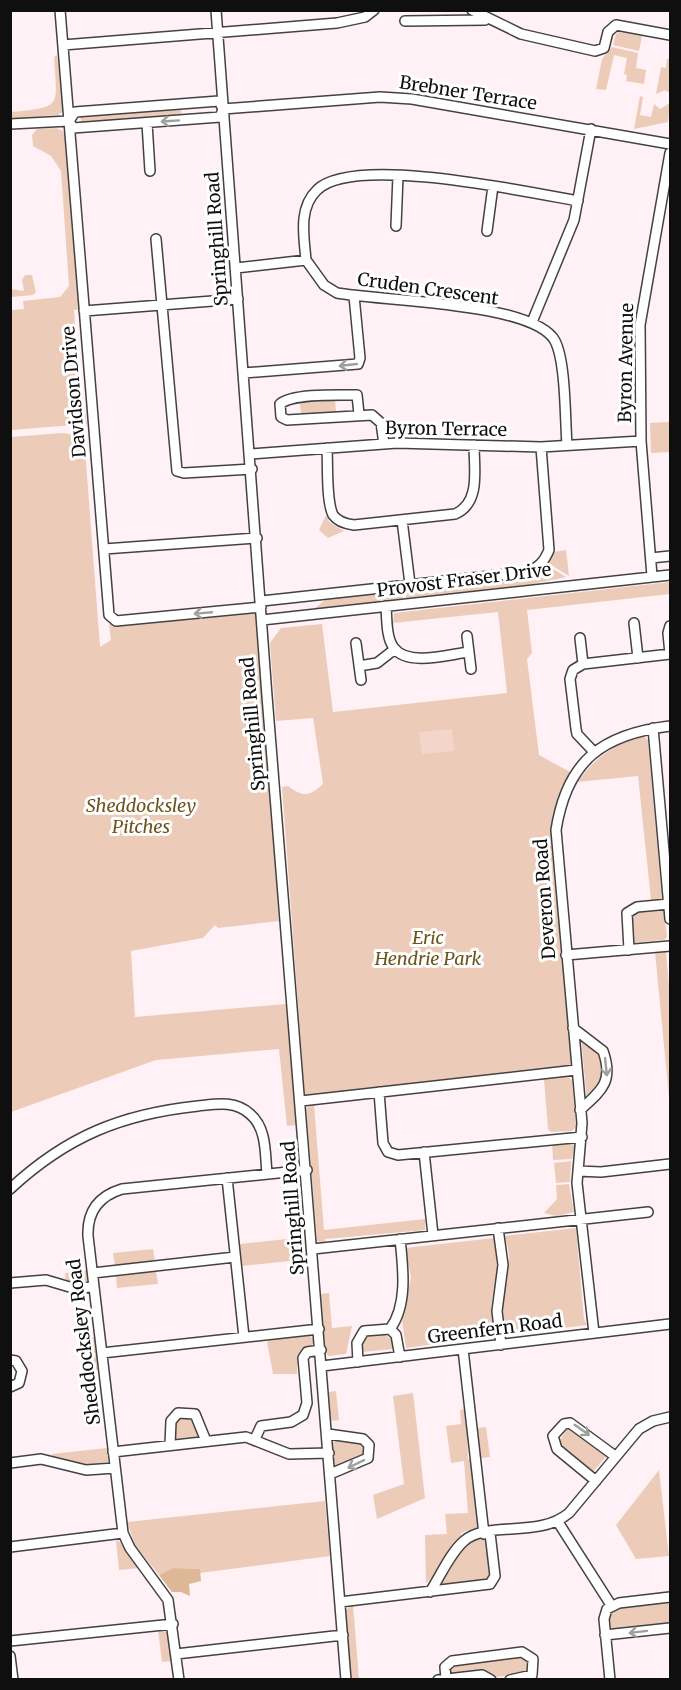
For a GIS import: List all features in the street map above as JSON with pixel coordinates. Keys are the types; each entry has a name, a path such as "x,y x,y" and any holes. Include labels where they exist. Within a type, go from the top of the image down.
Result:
{"street":[{"name":"Davidson Drive","path":"60,10 111,620 261,604"},
{"name":"Springhill Road","path":"216,10 346,1680"},
{"path":"63,45 354,21 365,18 374,10"},
{"path":"472,10 488,20 544,41 595,51 604,48 609,33 616,26 670,35"},
{"path":"405,21 421,16 488,20"},
{"name":"Brebner Terrace","path":"223,109 380,97 424,100 670,144"},
{"path":"219,101 223,109 220,117 147,123 73,128 69,121 75,112 219,101"},
{"path":"10,124 69,121"},
{"path":"147,123 150,171"},
{"path":"567,446 558,351 548,333 532,322 569,238 591,129"},
{"name":"Byron Avenue","path":"652,576 641,441 640,325 669,175 670,153"},
{"path":"236,268 306,260 304,217 308,202 315,191 326,183 343,177 398,176 494,186 578,201"},
{"path":"396,226 398,176"},
{"path":"487,231 494,186"},
{"path":"156,239 177,471 184,473 252,469"},
{"name":"Cruden Crescent","path":"306,260 324,285 337,293 467,307 532,322"},
{"path":"244,373 358,364 360,360 354,296"},
{"path":"84,311 238,299"},
{"path":"359,414 357,395 303,397 285,400 280,404 281,417 287,420 359,414 377,418 383,428 384,444"},
{"name":"Byron Terrace","path":"250,454 384,444 541,447 641,441"},
{"path":"327,448 331,506 334,516 341,523 354,525 455,514 464,510 471,504 473,495 474,445"},
{"path":"261,604 410,584 527,572 544,562 549,542 541,447"},
{"path":"402,520 410,584"},
{"path":"104,549 257,538"},
{"path":"651,558 670,556"},
{"name":"Provost Fraser Drive","path":"262,620 670,574"},
{"path":"386,606 390,639 395,649 414,658 469,652"},
{"path":"634,623 638,658"},
{"path":"594,752 576,729 570,679 573,670 583,664 670,654 668,633 670,626"},
{"path":"467,636 471,669"},
{"path":"580,638 583,664"},
{"path":"356,643 361,680"},
{"path":"359,666 377,663 395,649"},
{"name":"Deveron Road","path":"594,1333 580,1219 578,1171 582,1137 556,830 559,809 569,784 580,766 594,752 634,731 670,726"},
{"path":"653,728 667,835 670,920"},
{"path":"629,950 627,914 637,907 669,904"},
{"path":"566,955 670,946"},
{"path":"573,1028 603,1051 607,1078 604,1088 580,1110"},
{"path":"301,1101 576,1070"},
{"path":"379,1092 385,1148 399,1155 558,1137 582,1137"},
{"path":"10,1189 59,1149 114,1122 157,1112 222,1104 238,1106 251,1114 257,1122 263,1136 267,1174"},
{"path":"424,1152 434,1235"},
{"path":"578,1171 601,1172 670,1164"},
{"name":"Sheddocksley Road","path":"179,1680 168,1600 161,1587 130,1548 123,1533 94,1287 88,1226 90,1216 101,1198 122,1189 307,1170"},
{"path":"227,1178 244,1337"},
{"path":"313,1249 648,1212"},
{"path":"498,1228 503,1265 496,1311 501,1345"},
{"path":"358,1362 357,1343 360,1334 390,1329 396,1321 403,1285 400,1239"},
{"path":"93,1273 235,1257"},
{"path":"10,1283 46,1280 73,1288 94,1287"},
{"name":"Greenfern Road","path":"322,1366 670,1324"},
{"path":"102,1353 319,1329"},
{"path":"390,1329 398,1342 400,1357"},
{"path":"340,1602 490,1584 495,1576 487,1533 463,1349"},
{"path":"255,1439 261,1426 291,1422 303,1415 307,1403 303,1358 307,1352 321,1350"},
{"path":"10,1360 16,1361 22,1371 19,1383 10,1387"},
{"path":"170,1445 171,1421 178,1413 195,1414 206,1441"},
{"path":"430,1592 461,1544 470,1537 558,1522 639,1430 653,1421 670,1417"},
{"path":"596,1481 557,1449 554,1436 564,1424 570,1423 615,1456"},
{"path":"328,1434 363,1439 369,1445 368,1458 330,1474"},
{"path":"113,1452 246,1437 290,1454 329,1453"},
{"path":"10,1463 41,1460 86,1470 115,1468"},
{"path":"558,1522 611,1605"},
{"path":"10,1547 123,1533"},
{"path":"610,1680 604,1614 611,1605 670,1597"},
{"path":"10,1641 173,1624"},
{"path":"605,1635 670,1628"},
{"path":"176,1654 343,1635"},
{"path":"491,1680 482,1675 442,1679 446,1667 452,1660 522,1652 528,1654 533,1659 532,1675 510,1680"},
{"path":"10,1656 13,1680"}],"green space":[{"path":"619,32 642,36 639,51 613,45 616,34"},
{"path":"612,47 638,53 636,68 646,70 644,84 626,81 627,75 624,74 627,58 614,55 606,90 596,89 602,59"},
{"path":"57,55 65,110 58,115 11,119 11,112 48,106 53,101 56,86 54,57"},
{"path":"667,59 670,59 670,93 665,90 656,94 661,67 666,68"},
{"path":"640,96 643,97 640,115 651,117 654,104 660,109 670,103 668,122 634,129"},
{"path":"181,108 182,116 82,124 80,116"},
{"path":"56,128 63,131 67,140 80,309 74,310 78,366 87,424 11,430 11,307 12,310 24,309 23,301 60,297 69,286 61,171 51,156 33,146 32,135 37,129"},
{"path":"25,275 32,275 36,292 33,295 11,297 11,289 24,291 22,280"},
{"path":"321,398 335,399 336,412 331,416 301,415 300,402 313,399 313,402 321,401"},
{"path":"670,422 670,452 651,453 650,423"},
{"name":"Sheddocksley Pitches","path":"62,433 84,436 100,647 111,640 109,624 251,610 257,614 279,921 218,928 215,925 203,938 131,951 135,1017 286,1004 297,1125 287,1126 279,1049 156,1060 11,1112 11,437"},
{"path":"326,515 329,522 344,531 328,538 319,530"},
{"path":"566,550 569,576 548,563 554,552"},
{"path":"545,564 566,577 528,585 405,599 409,587 527,574"},
{"name":"Eric Hendrie Park","path":"670,582 670,594 527,610 532,653 527,659 539,755 572,773 556,809 553,830 572,1064 568,1067 305,1098 282,787 288,786 297,792 306,794 323,784 313,718 276,721 270,643 281,628 322,624 333,712 507,693 498,612 393,623 394,613"},
{"path":"407,588 402,599 314,609 330,596"},
{"path":"643,735 648,740 662,899 651,900 638,776 577,782 606,752"},
{"path":"664,909 667,937 664,940 633,943 631,915 634,912"},
{"path":"666,951 670,998 669,1097 655,952"},
{"path":"581,1037 601,1052 604,1079 587,1101"},
{"path":"567,1076 572,1080 576,1127 572,1131 551,1132 548,1129 544,1079"},
{"path":"314,1105 324,1230 425,1219 425,1230 325,1239 325,1244 317,1241 306,1108"},
{"path":"566,1142 575,1145 572,1159 553,1160 552,1143"},
{"path":"571,1161 570,1182 556,1183 554,1163"},
{"path":"569,1184 574,1212 556,1216 544,1213 557,1199 556,1185"},
{"path":"576,1228 584,1319 587,1325 504,1335 503,1307 509,1254 504,1236"},
{"path":"306,1237 308,1259 242,1266 240,1244"},
{"path":"494,1238 497,1268 491,1307 493,1336 406,1348 402,1320 411,1277 405,1248"},
{"path":"153,1249 155,1261 115,1265 113,1253"},
{"path":"87,1270 87,1281 66,1281 65,1273"},
{"path":"156,1271 158,1284 117,1288 116,1276"},
{"path":"329,1293 332,1328 352,1326 346,1354 328,1356 325,1352 320,1294"},
{"path":"384,1334 392,1340 394,1349 362,1352 362,1340 366,1336"},
{"path":"309,1335 314,1339 314,1343 297,1355 297,1374 273,1374 267,1342"},
{"path":"95,1337 98,1370 84,1372 80,1339"},
{"path":"336,1391 339,1420 330,1421 329,1392"},
{"path":"413,1393 425,1498 377,1519 373,1495 404,1484 393,1396"},
{"path":"466,1409 468,1459 472,1459 480,1526 461,1533 461,1537 434,1577 426,1583 425,1535 447,1534 445,1514 468,1513 464,1461 451,1463 446,1426 461,1424 460,1410"},
{"path":"184,1415 194,1419 200,1436 174,1439 174,1421"},
{"path":"486,1427 490,1457 481,1458 477,1428"},
{"path":"571,1428 608,1454 592,1473 558,1443 567,1429"},
{"path":"337,1439 363,1443 366,1454 335,1468 332,1443"},
{"path":"107,1448 108,1462 83,1465 53,1457 52,1454"},
{"path":"659,1470 669,1556 636,1559 616,1525"},
{"path":"325,1501 330,1556 200,1573 199,1569 173,1568 159,1575 135,1545 127,1522"},
{"path":"481,1537 487,1540 490,1578 487,1581 441,1585 463,1546"},
{"path":"116,1540 120,1542 139,1568 119,1570"},
{"path":"670,1600 670,1625 608,1630 606,1620 614,1608"},
{"path":"353,1604 359,1679 350,1679 345,1611"},
{"path":"158,1630 168,1632 172,1661 162,1662"},
{"path":"522,1655 530,1661 529,1671 525,1674 495,1677 481,1671 454,1675 449,1673 449,1667 453,1663"}],"shaded area":[{"path":"452,729 454,751 422,754 419,732"},
{"path":"173,1568 200,1569 201,1581 189,1584 190,1596 181,1592 172,1592 159,1575"}]}
